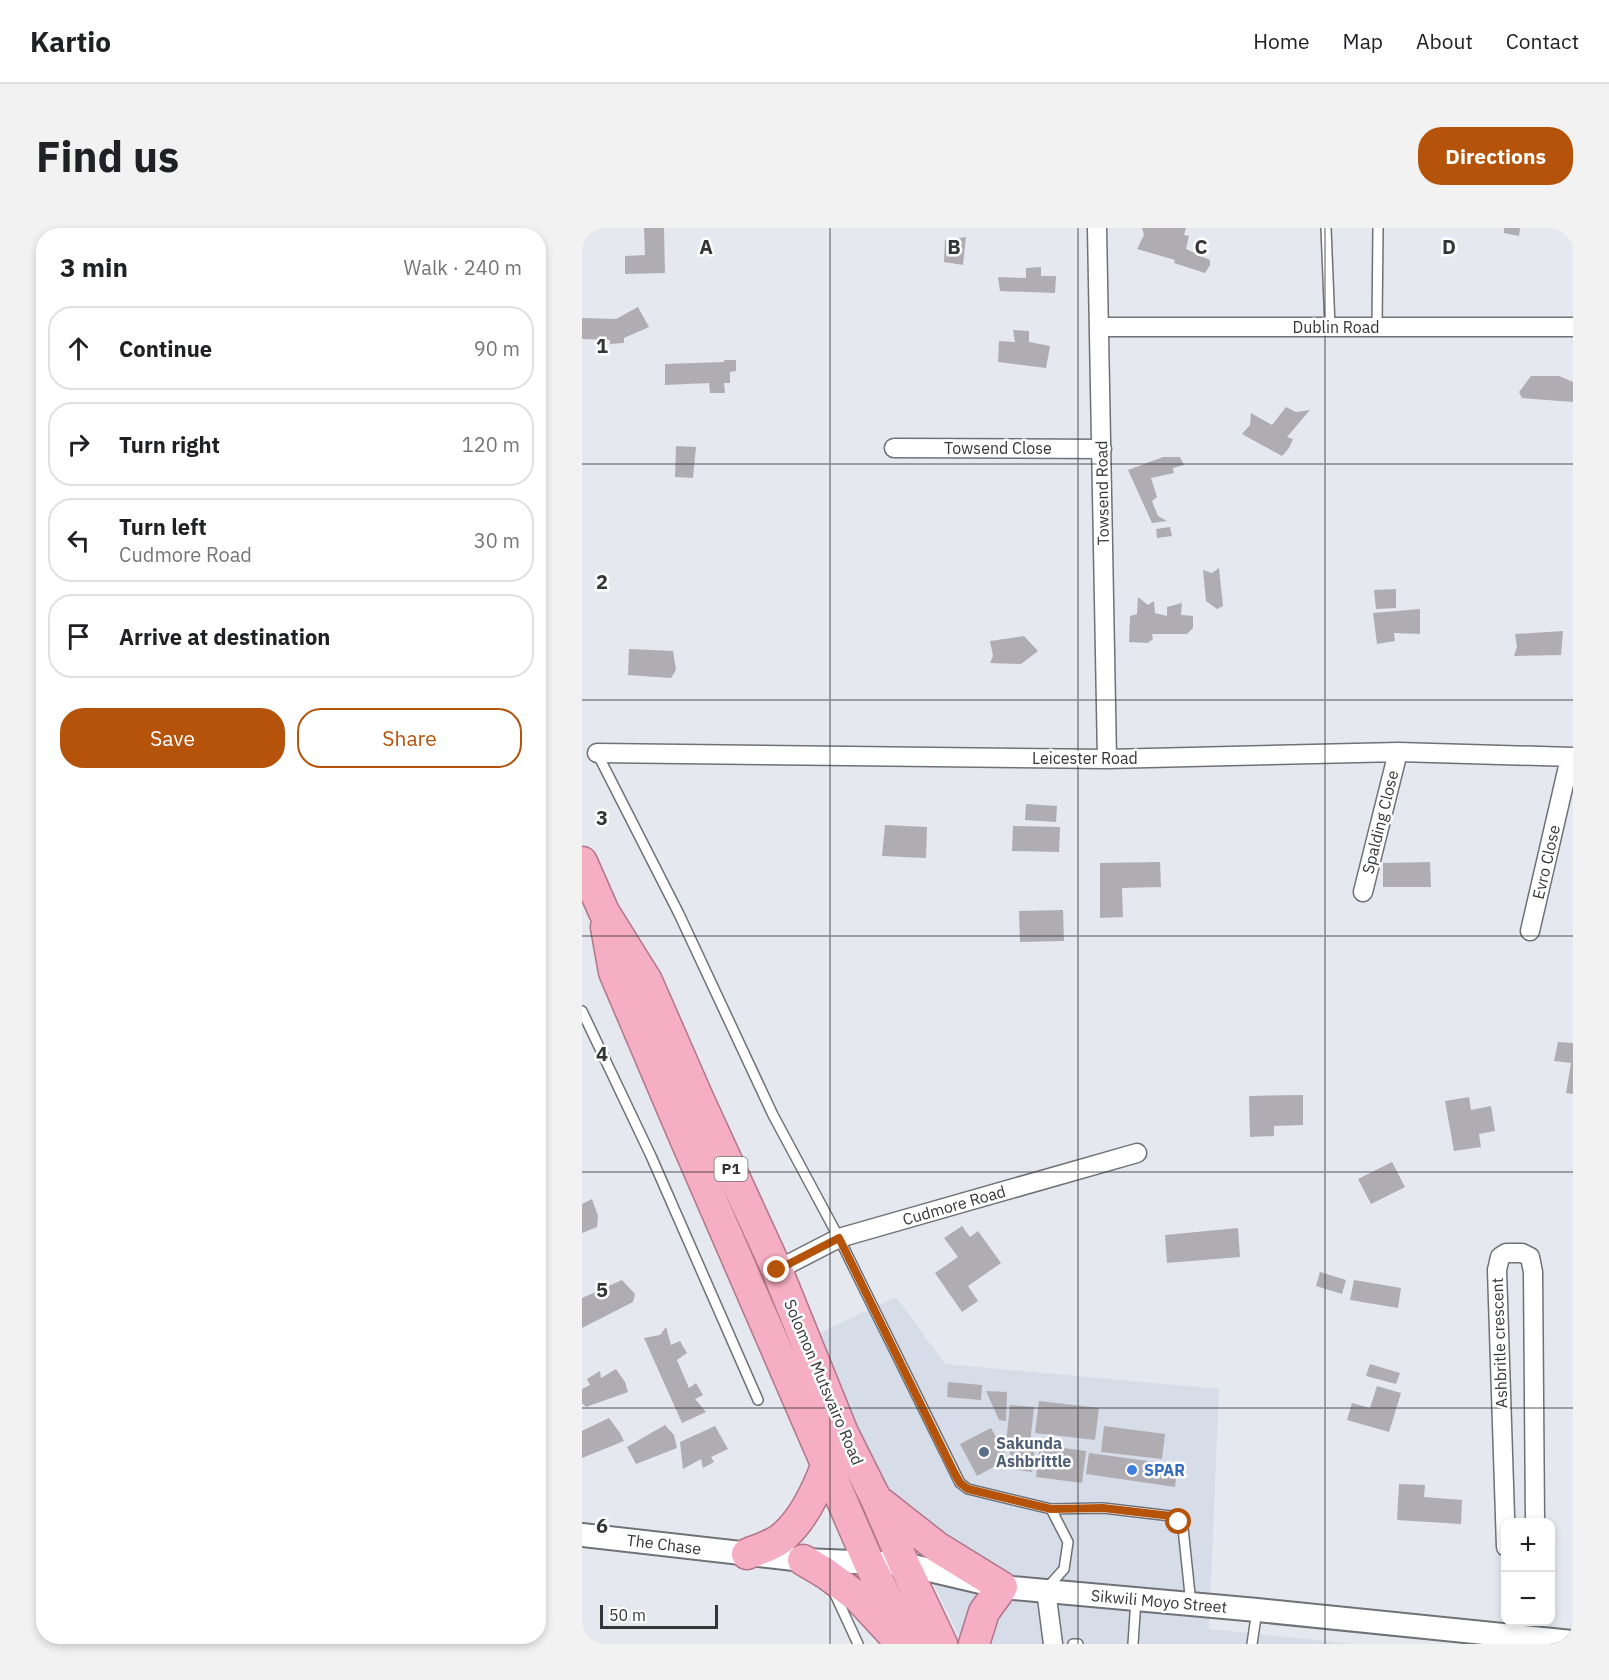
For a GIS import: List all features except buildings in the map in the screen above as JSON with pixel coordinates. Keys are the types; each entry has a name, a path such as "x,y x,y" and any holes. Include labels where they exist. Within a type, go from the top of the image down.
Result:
{"highway":[{"name":"Solomon Mutsvairo Road","path":"582,862 604,912 647,981 777,1270 843,1433 876,1499 942,1644"},
{"name":"P1","path":"604,912 615,972 826,1466 869,1563 909,1644"},
{"path":"747,1554 770,1545 784,1536 793,1526 815,1494 826,1466"},
{"path":"876,1499 937,1547 1002,1587 984,1612 974,1644"},
{"path":"814,1567 859,1598 900,1644"}],"street":[{"name":"Towsend Road","path":"1097,228 1107,759"},
{"name":"Dublin Road","path":"1099,327 1573,327"},
{"name":"Towsend Close","path":"894,448 1102,449"},
{"name":"Leicester Road","path":"597,753 1107,759 1398,752 1571,758"},
{"name":"Spalding Close","path":"1363,892 1398,752"},
{"name":"Evro Close","path":"1530,932 1571,758"},
{"name":"Cudmore Road","path":"777,1270 839,1238 1137,1153"},
{"name":"Ashbritle crescent","path":"1505,1518 1497,1270 1500,1257 1506,1253 1522,1253 1530,1257 1533,1272 1535,1518"},
{"name":"The Chase","path":"582,1535 747,1554"},
{"name":"Sikwili Moyo Street","path":"747,1554 814,1567 869,1563 904,1564 1002,1587 1257,1610 1536,1630 1573,1642"},
{"path":"1046,1590 1053,1644"}],"lane":[{"path":"1326,228 1330,327"},
{"path":"1377,327 1378,228"},
{"path":"597,753 679,914 773,1115 839,1238 960,1483 968,1489 1051,1509 1103,1508 1171,1516 1183,1527 1191,1604"},
{"path":"582,1011 651,1156 758,1400"},
{"path":"1046,1590 1064,1569 1068,1542 1051,1509"},
{"path":"814,1567 858,1644"},
{"path":"1133,1644 1136,1599"},
{"path":"1252,1644 1257,1610"},
{"path":"1073,1644 1078,1644"}],"shaded area":[{"path":"896,1297 945,1364 1219,1389 1209,1629 1355,1644 963,1644 813,1336"}],"place":[{"name":"Sakunda Ashbrittle","path":"984,1452"},
{"name":"SPAR","path":"1132,1470"}],"route":[{"path":"777,1270 839,1238 954,1472 960,1483 968,1489 1051,1509 1103,1508 1171,1516 1179,1522"}]}
